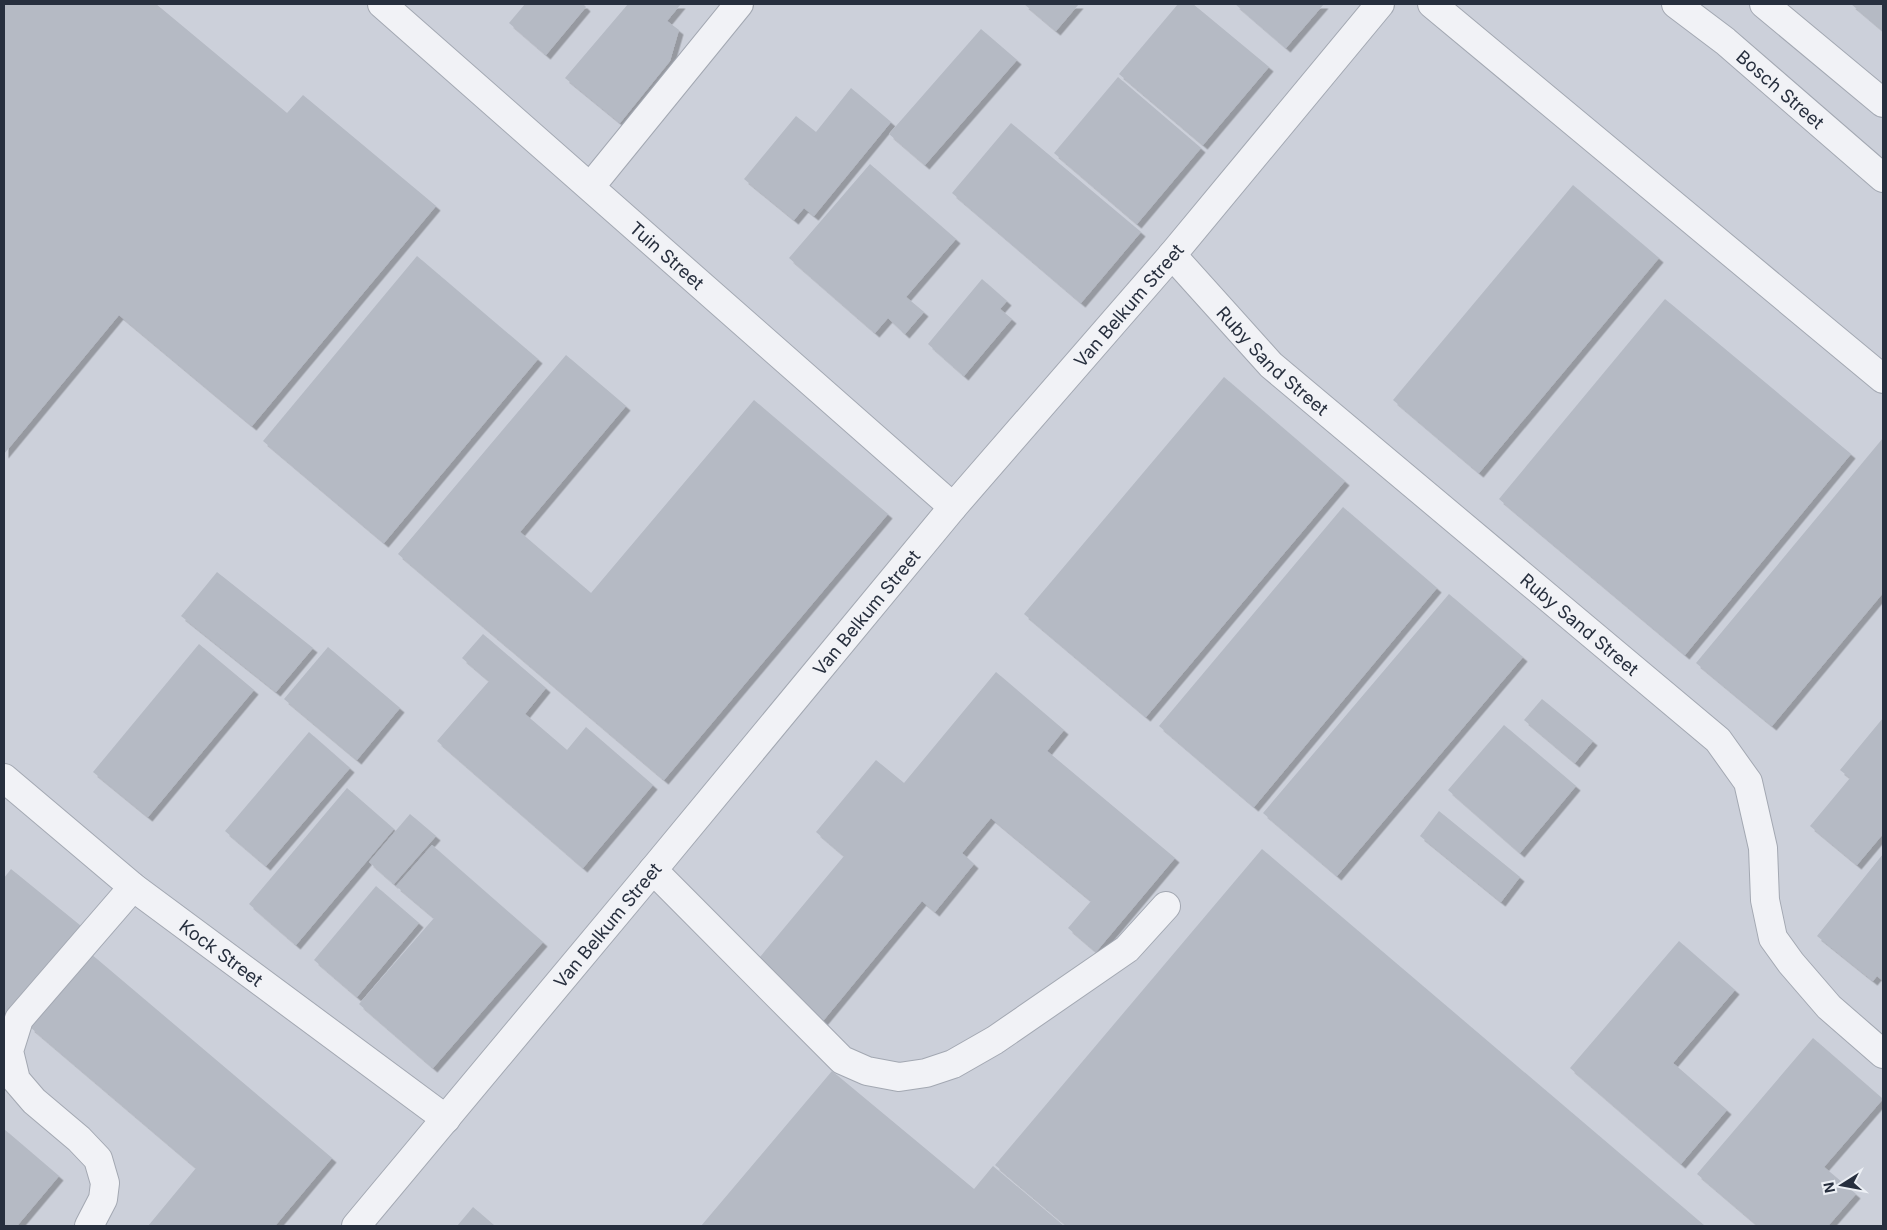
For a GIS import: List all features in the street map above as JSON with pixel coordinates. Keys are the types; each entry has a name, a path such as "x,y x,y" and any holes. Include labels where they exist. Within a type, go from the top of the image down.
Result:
{"street":[{"name":"Tuin Street","path":"382,4 591,186 953,507"},
{"path":"591,186 739,4"},
{"name":"Van Belkum Street","path":"356,1226 953,507 1172,255 1380,4"},
{"path":"1432,4 1883,379"},
{"name":"Bosch Street","path":"1676,4 1725,40 1883,178"},
{"path":"1764,4 1883,104"},
{"name":"Ruby Sand Street","path":"1172,255 1271,365 1718,740 1748,782 1755,806 1763,848 1765,900 1774,938 1791,963 1829,1006 1883,1054"},
{"name":"Kock Street","path":"4,778 133,886 446,1119"},
{"path":"653,870 842,1060 867,1070 899,1077 926,1073 953,1064 995,1040 1127,949 1166,906"},
{"path":"90,1226 103,1199 105,1182 98,1159 79,1139 34,1101 16,1080 9,1051 20,1019 133,886"}],"shaded area":[{"path":"4,4 1883,4 1883,1226 4,1226"}],"building":[{"path":"4,4 156,4 287,113 303,95 436,206 252,426 119,315 4,454"},
{"path":"525,4 583,4 586,7 546,55 509,23"},
{"path":"628,4 681,4 667,21 679,30 670,61 620,123 565,78"},
{"path":"1024,4 1079,4 1056,31"},
{"path":"1178,4 1193,4 1269,67 1203,145 1119,74"},
{"path":"1235,4 1324,4 1286,48"},
{"path":"1851,4 1883,4 1883,31"},
{"path":"981,29 1017,60 925,165 889,134"},
{"path":"1118,77 1201,148 1137,224 1054,153"},
{"path":"851,88 891,122 814,216 804,208 794,220 744,179 796,116 816,132"},
{"path":"1011,123 1141,232 1081,303 952,193"},
{"path":"870,164 956,239 906,297 924,312 905,334 888,318 875,333 789,258"},
{"path":"1573,185 1659,258 1479,473 1393,400"},
{"path":"417,256 538,359 384,543 263,441"},
{"path":"982,279 1007,301 1000,309 1012,319 964,376 928,344"},
{"path":"1665,299 1851,454 1685,655 1499,499"},
{"path":"566,355 626,406 520,532 591,593 754,400 888,514 664,780 398,554"},
{"path":"1224,377 1345,481 1146,717 1024,614"},
{"path":"1883,438 1883,593 1772,726 1696,663"},
{"path":"1343,507 1437,588 1254,807 1159,726"},
{"path":"217,572 313,648 276,692 181,616"},
{"path":"1449,594 1523,657 1337,876 1263,813"},
{"path":"483,634 546,688 525,714 567,750 586,727 653,785 583,868 437,741 489,681 462,658"},
{"path":"199,644 254,690 148,817 93,772"},
{"path":"328,647 400,708 357,760 284,699"},
{"path":"996,672 1064,730 1047,751 1175,858 1096,952 1068,928 1091,901 991,818 962,853 974,864 935,912 922,901 823,1021 755,963 844,856 816,832 876,760 904,783"},
{"path":"1542,699 1593,741 1575,763 1524,720"},
{"path":"1883,718 1883,834 1857,865 1810,826 1850,778 1840,770"},
{"path":"1504,725 1576,786 1520,853 1448,790"},
{"path":"309,732 350,768 266,866 225,831"},
{"path":"347,788 394,829 296,945 249,904"},
{"path":"1439,811 1520,877 1501,902 1420,836"},
{"path":"410,814 436,836 394,884 369,862"},
{"path":"432,845 543,942 433,1068 359,1004 434,918 396,886"},
{"path":"1262,849 1705,1226 1067,1226 995,1165"},
{"path":"1883,854 1883,981 1877,976 1873,981 1817,936"},
{"path":"11,869 81,926 4,1018 4,878"},
{"path":"376,886 419,923 357,997 314,960"},
{"path":"1679,941 1735,990 1673,1063 1727,1110 1681,1164 1570,1068"},
{"path":"91,954 332,1158 275,1226 148,1226 196,1168 30,1027"},
{"path":"1813,1038 1883,1099 1824,1167 1856,1194 1828,1226 1758,1226 1697,1174"},
{"path":"832,1071 974,1189 993,1166 1064,1226 701,1226"},
{"path":"4,1129 59,1176 17,1226 4,1226"},
{"path":"473,1207 495,1226 457,1226"}]}
